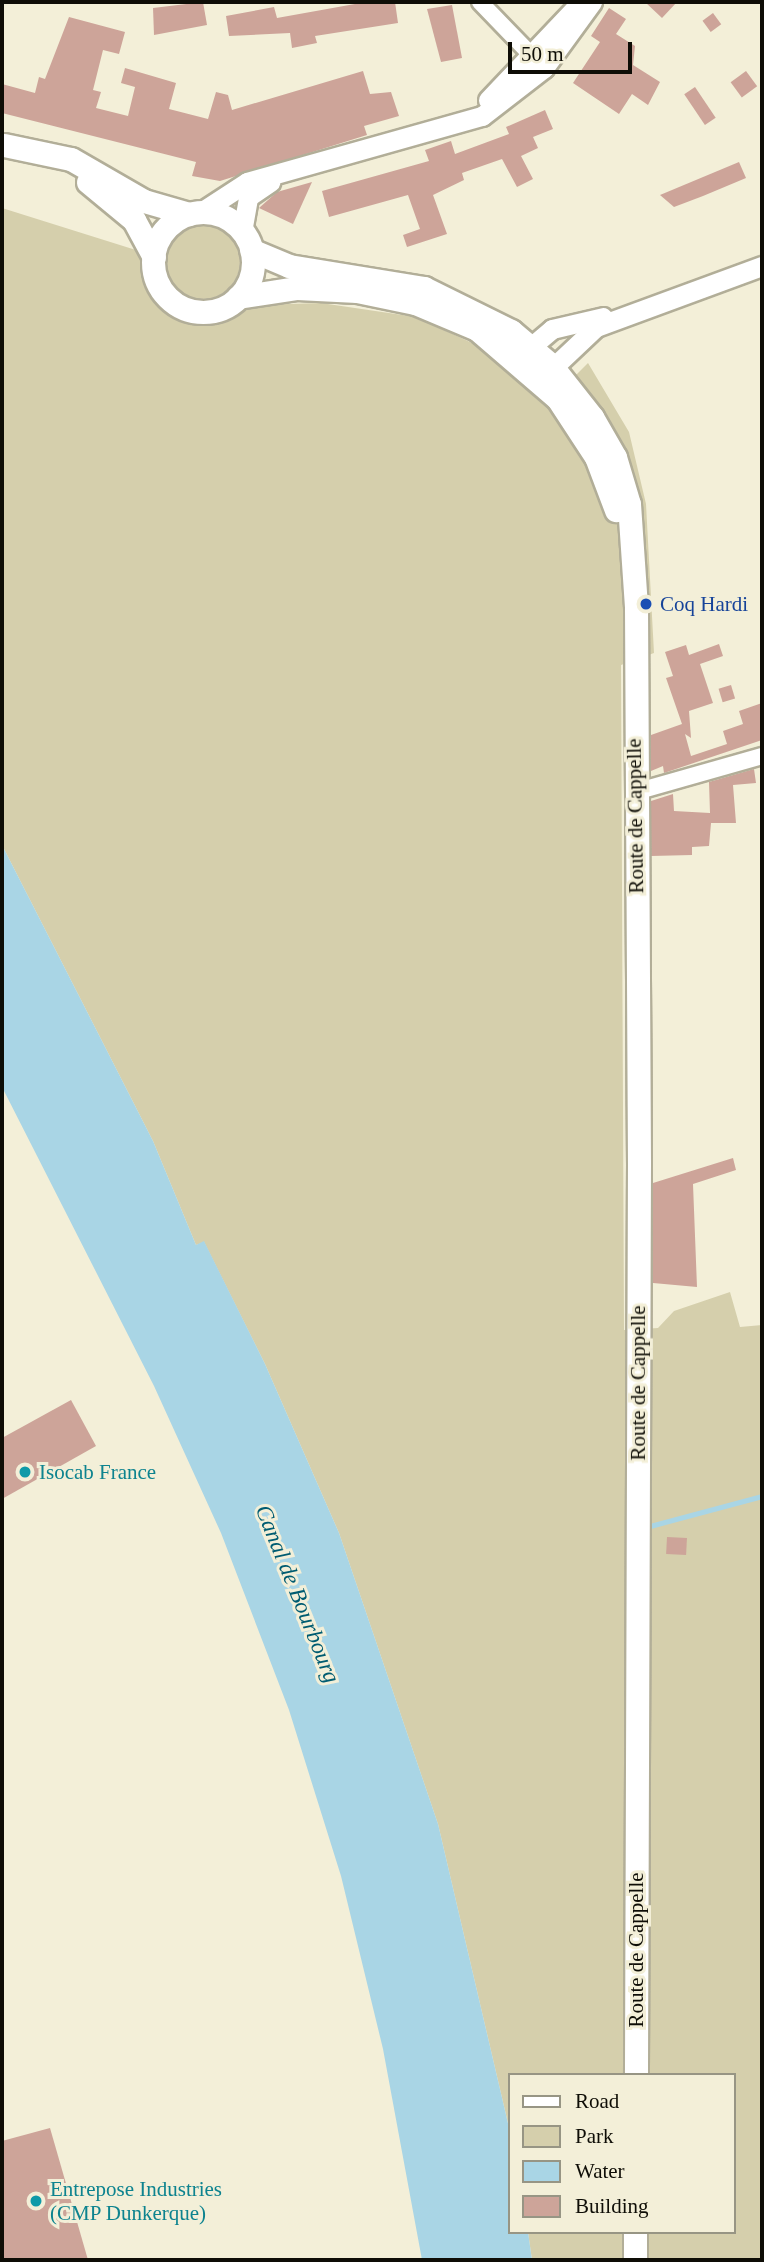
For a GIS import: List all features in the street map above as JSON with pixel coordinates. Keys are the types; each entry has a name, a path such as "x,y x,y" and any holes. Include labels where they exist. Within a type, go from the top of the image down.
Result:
{"main road":[{"path":"3,145 71,159 149,204 226,218 246,241 289,267 424,288 482,313 524,352"},
{"path":"3,145 62,166 106,194 139,226 153,257 161,288 182,307 210,311 238,297 297,288 386,296 456,318 524,352"},
{"path":"153,257 164,231 195,213"},
{"path":"238,297 251,275 246,241"},
{"name":"Route de Cappelle","path":"524,352 546,373 609,464 623,541 634,692 636,2073"},
{"path":"635,2234 635,2260"}],"street":[{"path":"480,2 538,62"},
{"path":"538,62 581,2"},
{"path":"195,213 247,182 293,172 436,131 488,113 592,2"},
{"path":"246,241 248,197 293,172"},
{"path":"546,373 588,332 628,312 762,266"},
{"path":"524,352 558,326 628,312"},
{"path":"635,792 762,756"}],"green space":[{"path":"2,208 139,251 154,302 192,325 227,321 256,305 321,303 416,317 487,350 546,405 588,363 629,432 646,504 654,653 621,665 624,1330 658,1328 674,1311 730,1292 740,1327 762,1325 762,2260 532,2260 528,2234 736,2234 736,2073 508,2073 508,2123 438,1824 339,1533 265,1364 204,1242 196,1245 153,1141 2,845"},
{"path":"203,225 224,231 234,241 240,262 234,283 224,293 203,299 182,293 172,283 166,262 172,241 182,231"}],"water":[{"name":"Canal de Bourbourg","path":"2,845 153,1141 196,1245 204,1241 265,1364 339,1533 438,1824 508,2123 508,2234 528,2234 532,2260 422,2260 383,2049 341,1876 289,1710 221,1533 154,1386 2,1087"}],"building":[{"path":"203,2 207,25 154,35 153,8"},
{"path":"366,2 395,2 398,23 315,36 317,43 292,48 290,33 229,36 226,16 274,7 277,18"},
{"path":"645,2 677,2 662,18"},
{"path":"452,5 462,58 441,62 427,9"},
{"path":"609,8 626,19 616,34 635,46 633,65 660,82 648,105 632,94 619,114 573,83 600,42 591,36"},
{"path":"713,13 721,24 711,32 702,21"},
{"path":"69,17 125,32 119,54 103,50 93,90 101,92 96,108 128,116 135,87 121,83 125,68 176,83 169,109 208,119 216,92 228,95 232,110 363,71 370,94 391,92 399,116 364,126 367,135 220,181 192,176 196,162 2,113 2,84 35,93 39,77 45,79"},
{"path":"746,71 757,86 742,98 731,82"},
{"path":"695,87 716,118 705,125 684,94"},
{"path":"545,110 553,129 533,137 538,148 521,156 533,179 517,187 502,159 462,173 464,180 433,195 447,234 407,247 403,235 420,229 408,195 329,217 322,191 429,161 425,150 451,141 455,154 509,134 506,127"},
{"path":"739,162 746,178 703,196 674,207 660,195"},
{"path":"312,182 293,224 259,208 277,192"},
{"path":"719,644 723,656 700,664 713,703 689,711 691,738 685,734 691,756 727,744 723,731 743,724 739,711 762,703 762,740 664,773 663,766 651,771 651,735 682,724 666,678 673,676 665,652 686,645 689,655"},
{"path":"731,685 735,698 723,702 719,689"},
{"path":"754,769 756,783 733,785 736,823 711,823 709,846 692,847 692,855 651,856 651,801 673,794 674,811 710,813 709,782"},
{"path":"733,1158 736,1170 693,1184 697,1287 653,1283 653,1183"},
{"name":"Isocab France","path":"71,1400 96,1446 2,1499 2,1438"},
{"path":"667,1537 687,1538 686,1555 666,1554"},
{"name":"Entrepose Industries (CMP Dunkerque)","path":"50,2128 88,2260 2,2260 2,2141"}],"waterway":[{"path":"650,1526 762,1496"}],"place":[{"name":"Coq Hardi","path":"646,604"},
{"name":"Isocab France","path":"25,1472"},
{"name":"Entrepose Industries (CMP Dunkerque)","path":"36,2201"}]}
